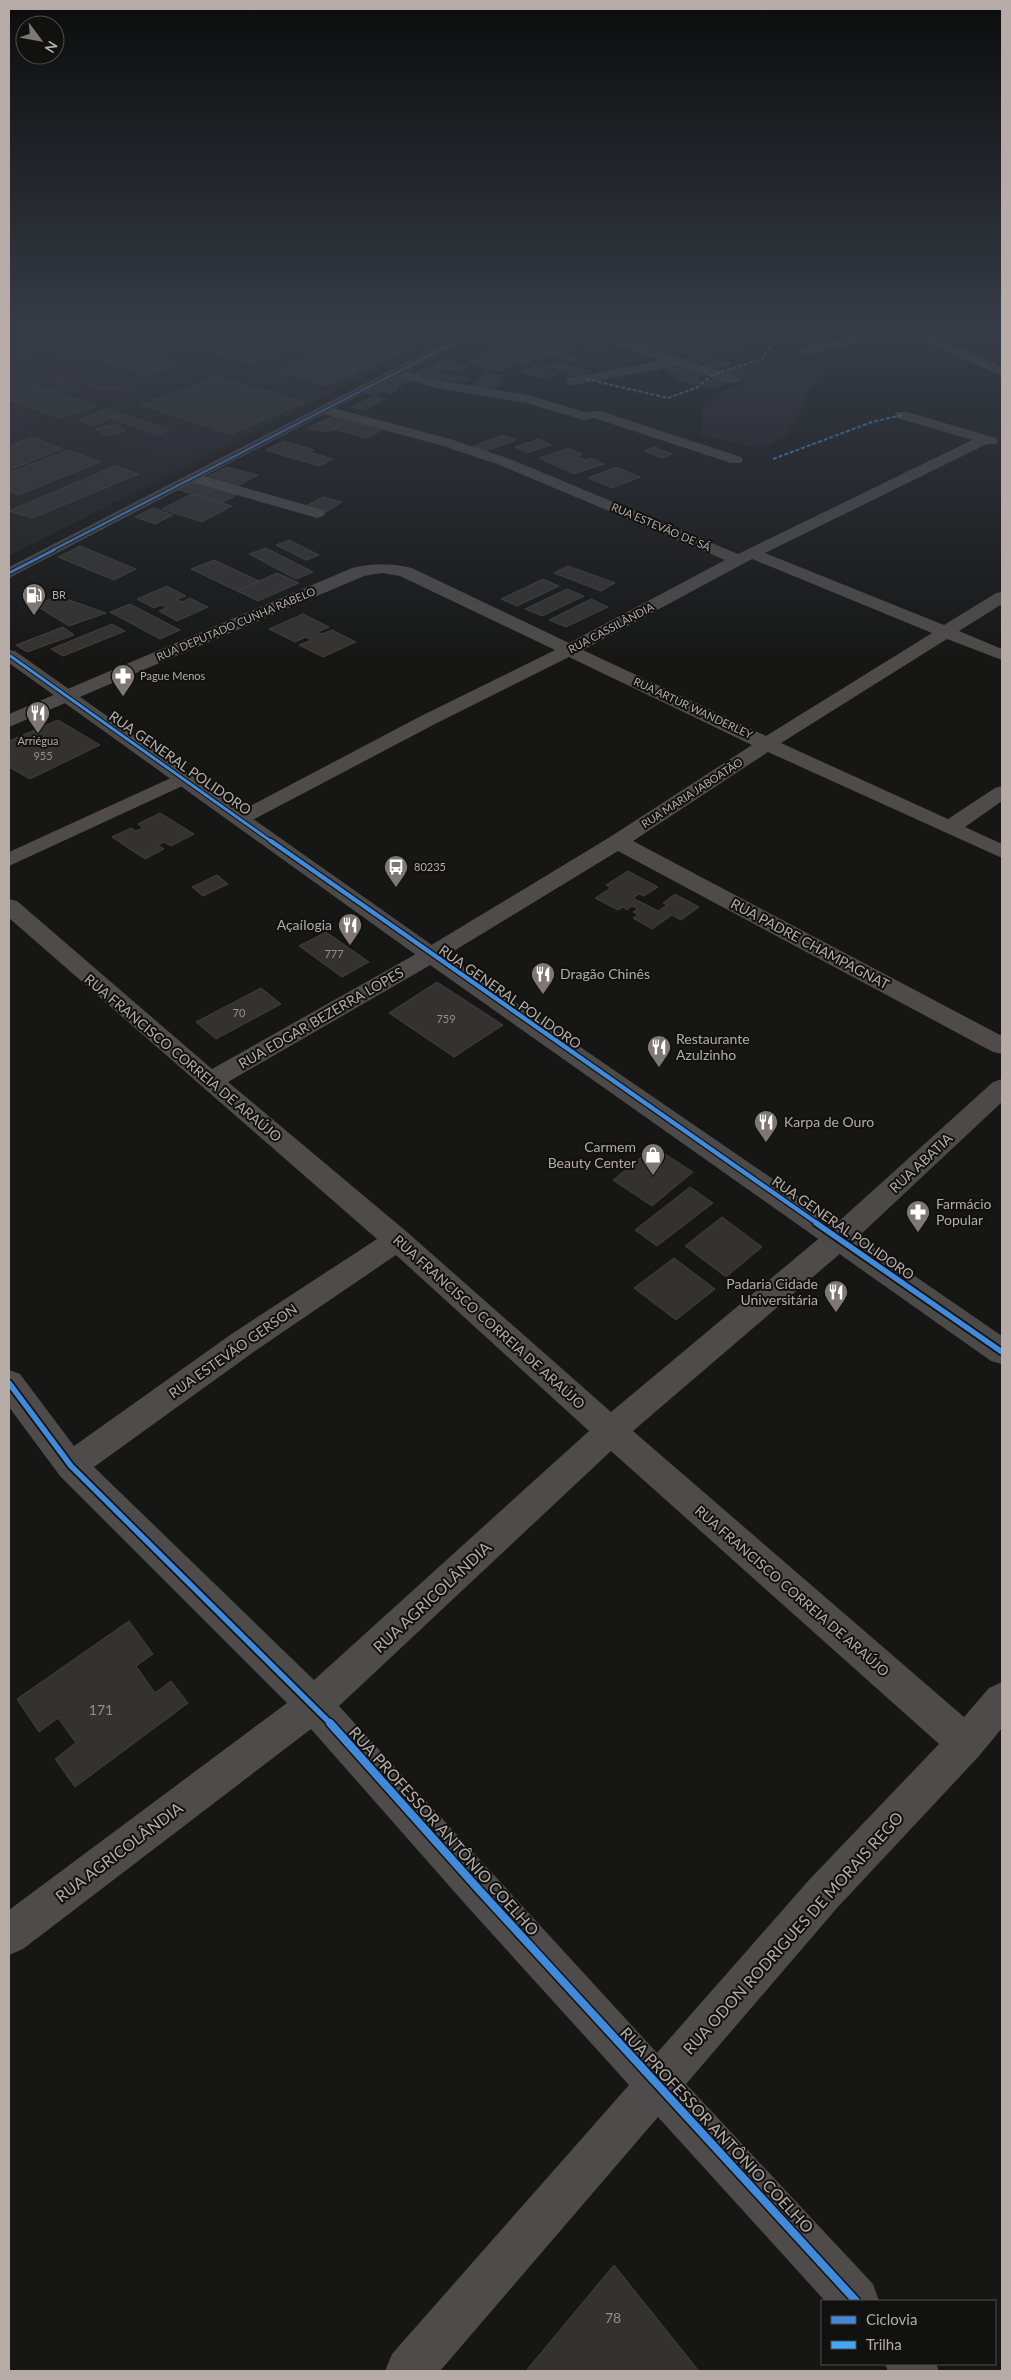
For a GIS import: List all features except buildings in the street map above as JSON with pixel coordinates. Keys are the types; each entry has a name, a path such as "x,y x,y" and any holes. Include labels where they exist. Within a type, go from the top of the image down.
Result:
{"street":[{"path":"9,574 269,439"},
{"name":"RUA ESTEVÃO DE SÁ","path":"434,439 505,462 745,557 1002,655"},
{"path":"672,439 736,460"},
{"path":"981,439 1002,444"},
{"name":"RUA CASSILÂNDIA","path":"240,819 428,720 570,650 745,557 984,440"},
{"path":"193,478 317,513"},
{"name":"RUA ARTUR WANDERLEY","path":"382,568 406,572 706,716 1002,852"},
{"name":"RUA DEPUTADO CUNHA RABELO","path":"9,721 358,572 382,568"},
{"name":"RUA MARIA JABOATÃO","path":"431,955 618,842 768,743 1002,597"},
{"name":"RUA GENERAL POLIDORO","path":"9,655 431,955 1002,1352"},
{"path":"9,860 184,778"},
{"path":"951,827 1002,792"},
{"name":"RUA PADRE CHAMPAGNAT","path":"618,842 1002,1046"},
{"name":"RUA FRANCISCO CORREIA DE ARAÚJO","path":"9,906 84,973 397,1240 966,1743"},
{"name":"RUA EDGAR BEZERRA LOPES","path":"210,1081 431,955"},
{"name":"RUA ABATIA","path":"839,1238 1002,1088"},
{"name":"RUA AGRICOLÂNDIA","path":"9,1935 314,1705 611,1431 839,1238"},
{"name":"RUA ESTEVÃO GERSON","path":"71,1466 244,1342 397,1240"},
{"name":"RUA PROFESSOR ANTÔNIO COELHO","path":"9,1383 71,1466 314,1705 855,2300"},
{"name":"RUA ODON RODRIGUES DE MORAIS REGO","path":"409,2371 823,1894 966,1743 1002,1700"}],"shaded area":[{"path":"9,439 240,439 9,556"},
{"path":"129,439 234,439 179,465 118,444"},
{"path":"719,439 779,439 761,448"}],"marked path":[{"path":"773,459 829,439"}],"cycle path":[{"path":"9,573 268,439"},
{"path":"9,655 431,955 1002,1352"},
{"path":"9,1383 71,1466 314,1705 480,1891 855,2300"}],"place":[{"name":"BR","path":"34,616"},
{"name":"Pague Menos","path":"123,697"},
{"name":"Arriégua","path":"38,734"},
{"name":"80235","path":"396,888"},
{"name":"Açaílogia","path":"350,946"},
{"name":"Dragão Chinês","path":"543,995"},
{"name":"Restaurante Azulzinho","path":"659,1068"},
{"name":"Karpa de Ouro","path":"766,1143"},
{"name":"Carmem Beauty Center","path":"653,1176"},
{"name":"Farmácio Popular","path":"918,1233"},
{"name":"Padaria Cidade Universitária","path":"836,1313"}]}
